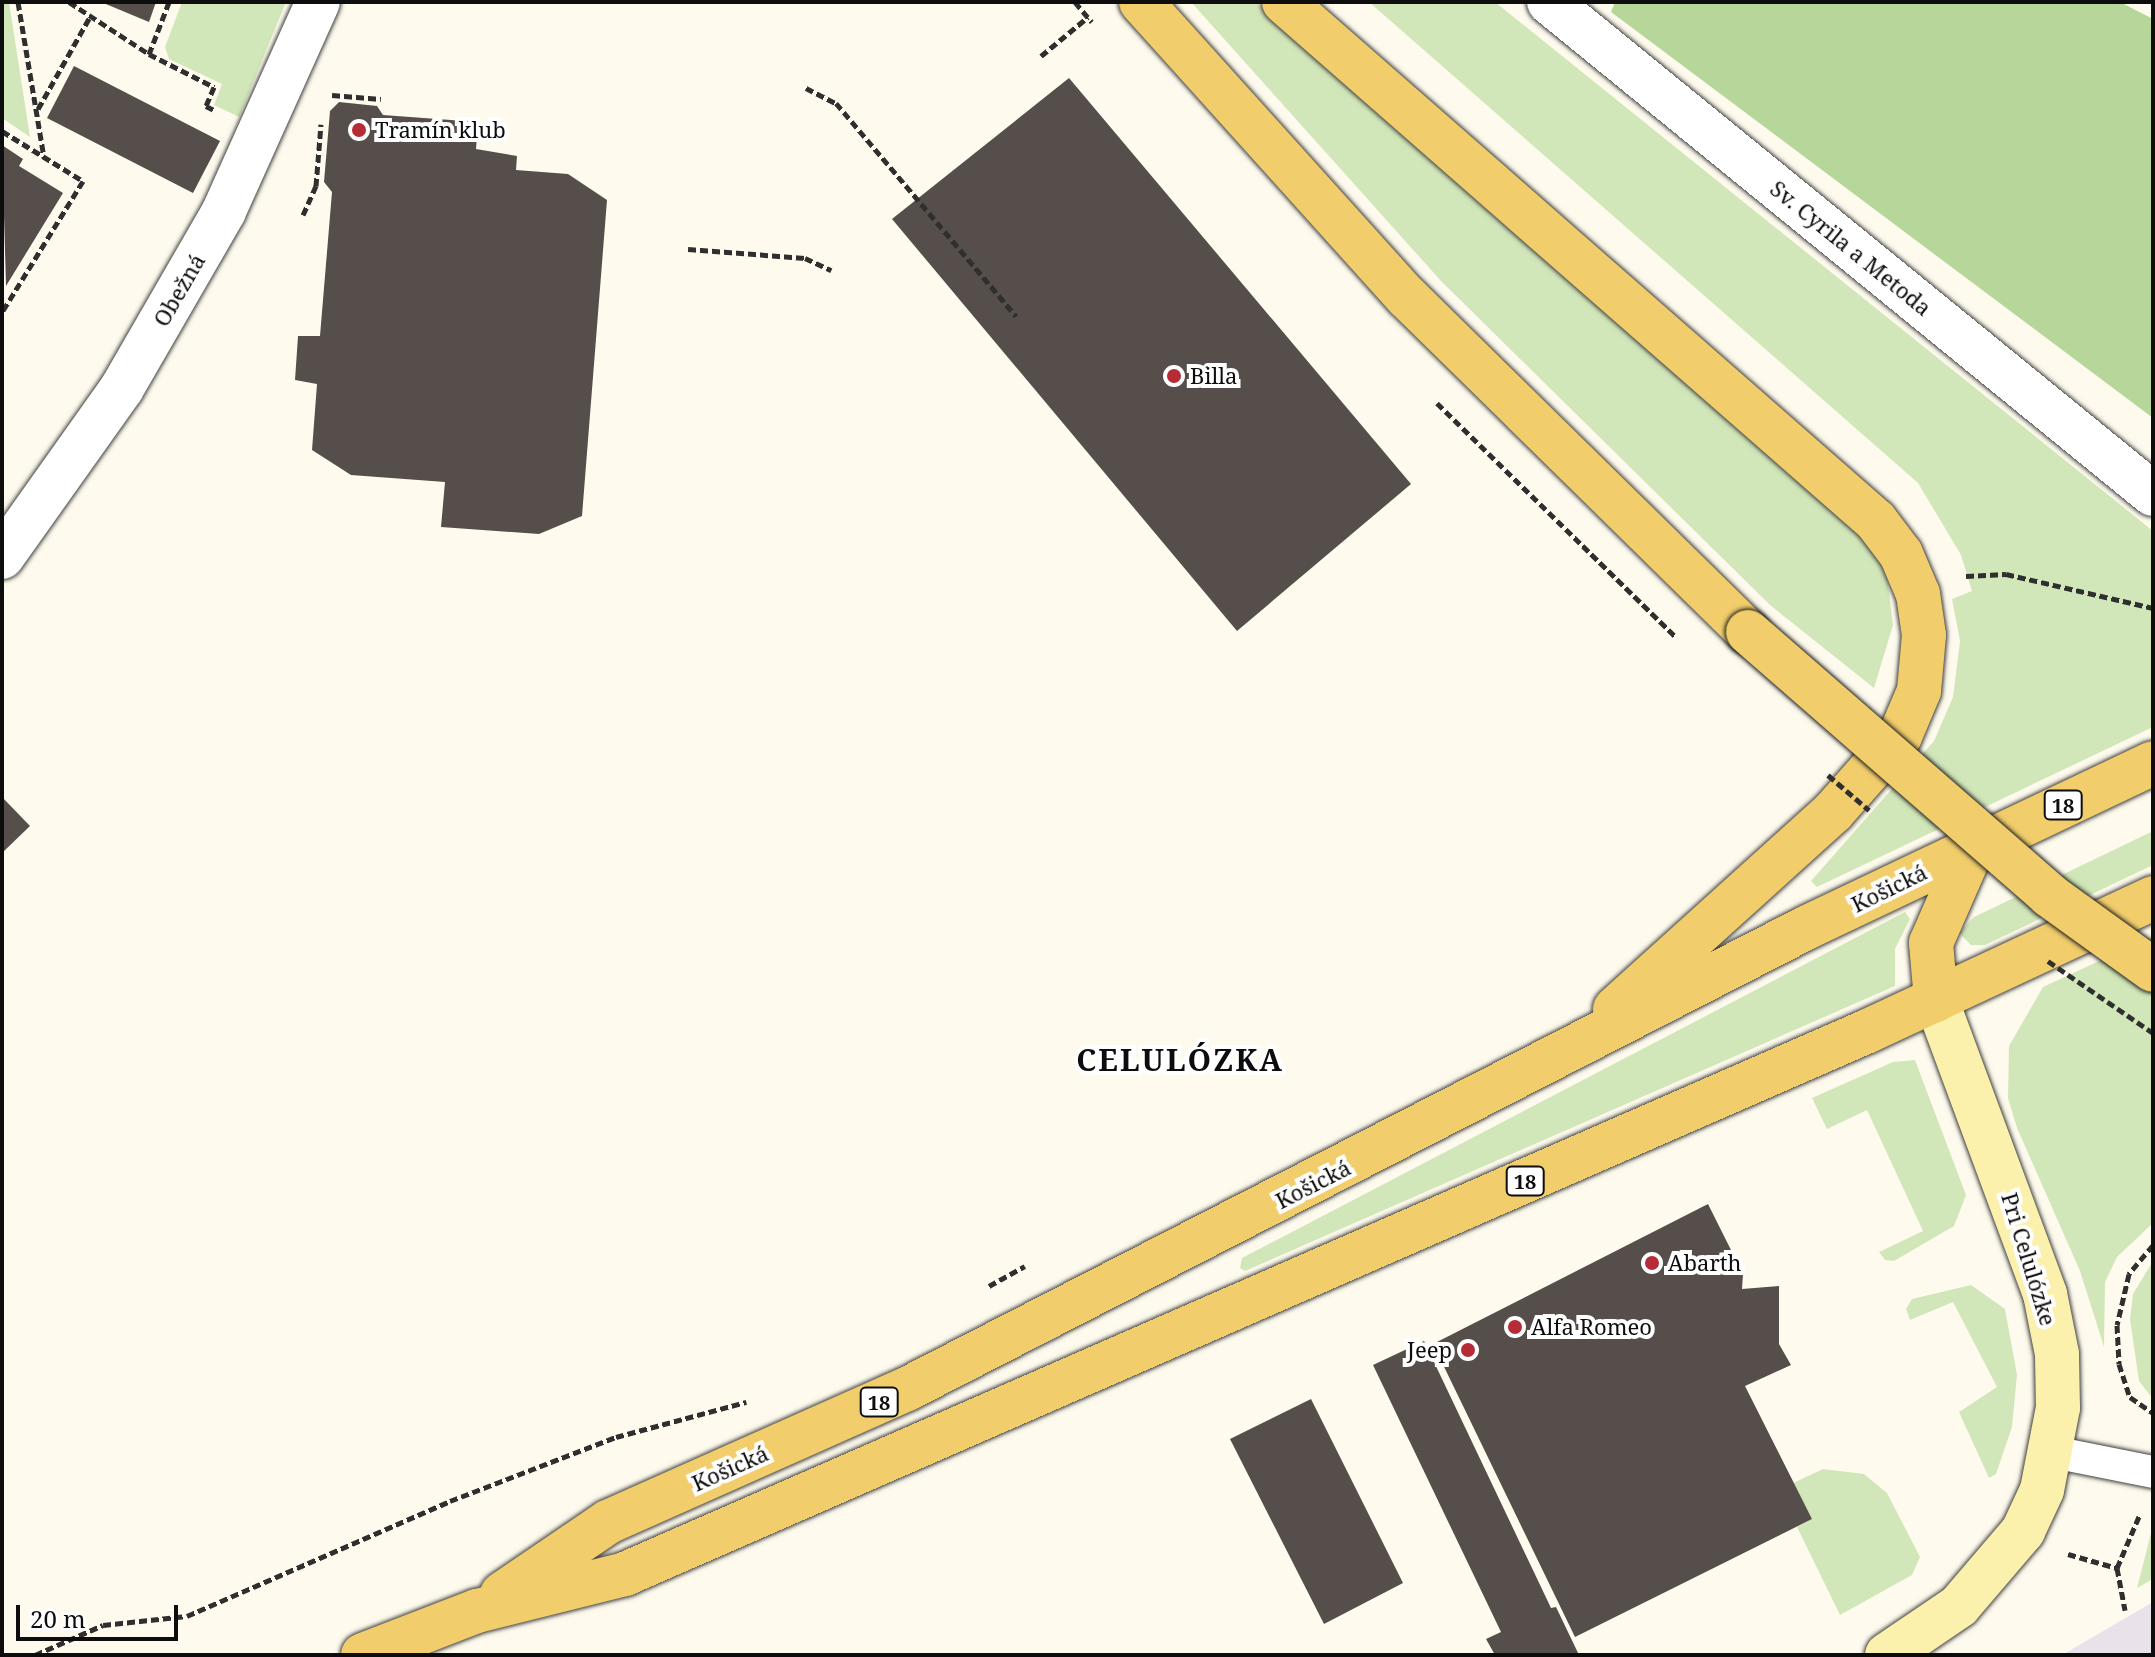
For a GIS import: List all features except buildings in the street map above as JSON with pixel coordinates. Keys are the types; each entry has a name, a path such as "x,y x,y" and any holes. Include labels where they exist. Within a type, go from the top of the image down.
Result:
{"main road":[{"path":"1141,2 1407,297 1748,632 2049,895 2153,970"},
{"path":"1284,2 1876,521 1901,554 1918,594 1924,635 1919,691 1900,736 1833,812 1568,1052"},
{"name":"Košická","path":"477,1611 608,1522 907,1389 1973,847 2153,763"},
{"path":"1936,1000 1931,943 1973,847"},
{"name":"Košická","path":"363,1655 477,1611 625,1574 1936,1000 2153,898"}],"street":[{"name":"Obežná","path":"2,557 122,388 216,225 318,2"},
{"name":"Sv. Cyrila a Metoda","path":"1549,2 2153,494"},
{"name":"Pri Celulózke","path":"1887,1655 1959,1606 1993,1572 2023,1531 2053,1452 2057,1354 2045,1294 1936,1000"}],"lane":[{"path":"2053,1452 2152,1472"}],"path":[{"path":"18,2 44,158"},
{"path":"69,2 149,54 214,87 206,106 226,116"},
{"path":"149,54 169,2"},
{"path":"37,111 91,15"},
{"path":"1041,56 1088,17"},
{"path":"806,88 836,103 1016,316"},
{"path":"323,95 381,99"},
{"path":"2,131 83,181 2,311"},
{"path":"688,249 805,258 831,270"},
{"path":"1965,576 2006,574 2153,608"},
{"path":"2153,1245 2129,1274 2117,1325 2119,1364 2130,1397 2153,1413"},
{"path":"986,1287 1025,1266"},
{"path":"35,1655 103,1625 187,1616 450,1501 616,1437 757,1399"},
{"path":"2125,1610 2117,1568 2140,1513"},
{"path":"2065,1553 2117,1568"}],"shaded area":[{"path":"2153,1602 2153,1655 2062,1655"}],"green space":[{"path":"2,2 9,2 30,137 2,118"},
{"path":"182,2 286,2 239,117 214,105 222,84 169,59 165,47"},
{"path":"1191,2 1256,2 1871,546 1887,576 1893,625 1874,688 1770,605 1441,281"},
{"path":"1369,2 1495,2 2153,531 2153,727 1817,887 1811,881 1934,741 1953,697 1960,641 1952,599 1972,591 1961,555 1918,483"},
{"path":"1615,2 2120,2 2153,19 2153,418 1611,12"},
{"path":"2153,831 2153,865 1985,945 1971,945 1959,933 1974,917"},
{"path":"1905,912 1910,919 1895,949 1895,986 1245,1271 1240,1268 1242,1258"},
{"path":"2153,936 2153,1223 2117,1257 2105,1282 2104,1347 2080,1271 2017,1128 2008,1098 2009,1046 2043,987"},
{"path":"1915,1060 1966,1195 1954,1226 1894,1261 1885,1260 1879,1252 1923,1231 1867,1110 1827,1129 1812,1098 1893,1062"},
{"path":"2153,1261 2153,1399 2139,1381 2130,1319 2133,1294"},
{"path":"1971,1285 2005,1309 2017,1375 2012,1427 1996,1474 1989,1478 1959,1412 1997,1387 1953,1302 1910,1320 1906,1309 1912,1299"},
{"path":"1823,1469 1864,1474 1887,1493 1920,1557 1912,1575 1840,1615 1797,1527 1812,1519 1793,1483"},
{"path":"2153,1525 2153,1579 2137,1588"}],"place":[{"name":"Tramín klub","path":"359,130"},
{"name":"Billa","path":"1174,376"},
{"name":"Abarth","path":"1652,1263"},
{"name":"Alfa Romeo","path":"1515,1327"},
{"name":"Jeep","path":"1468,1350"}],"district":[{"name":"CELULÓZKA","path":"1180,1060"}]}
